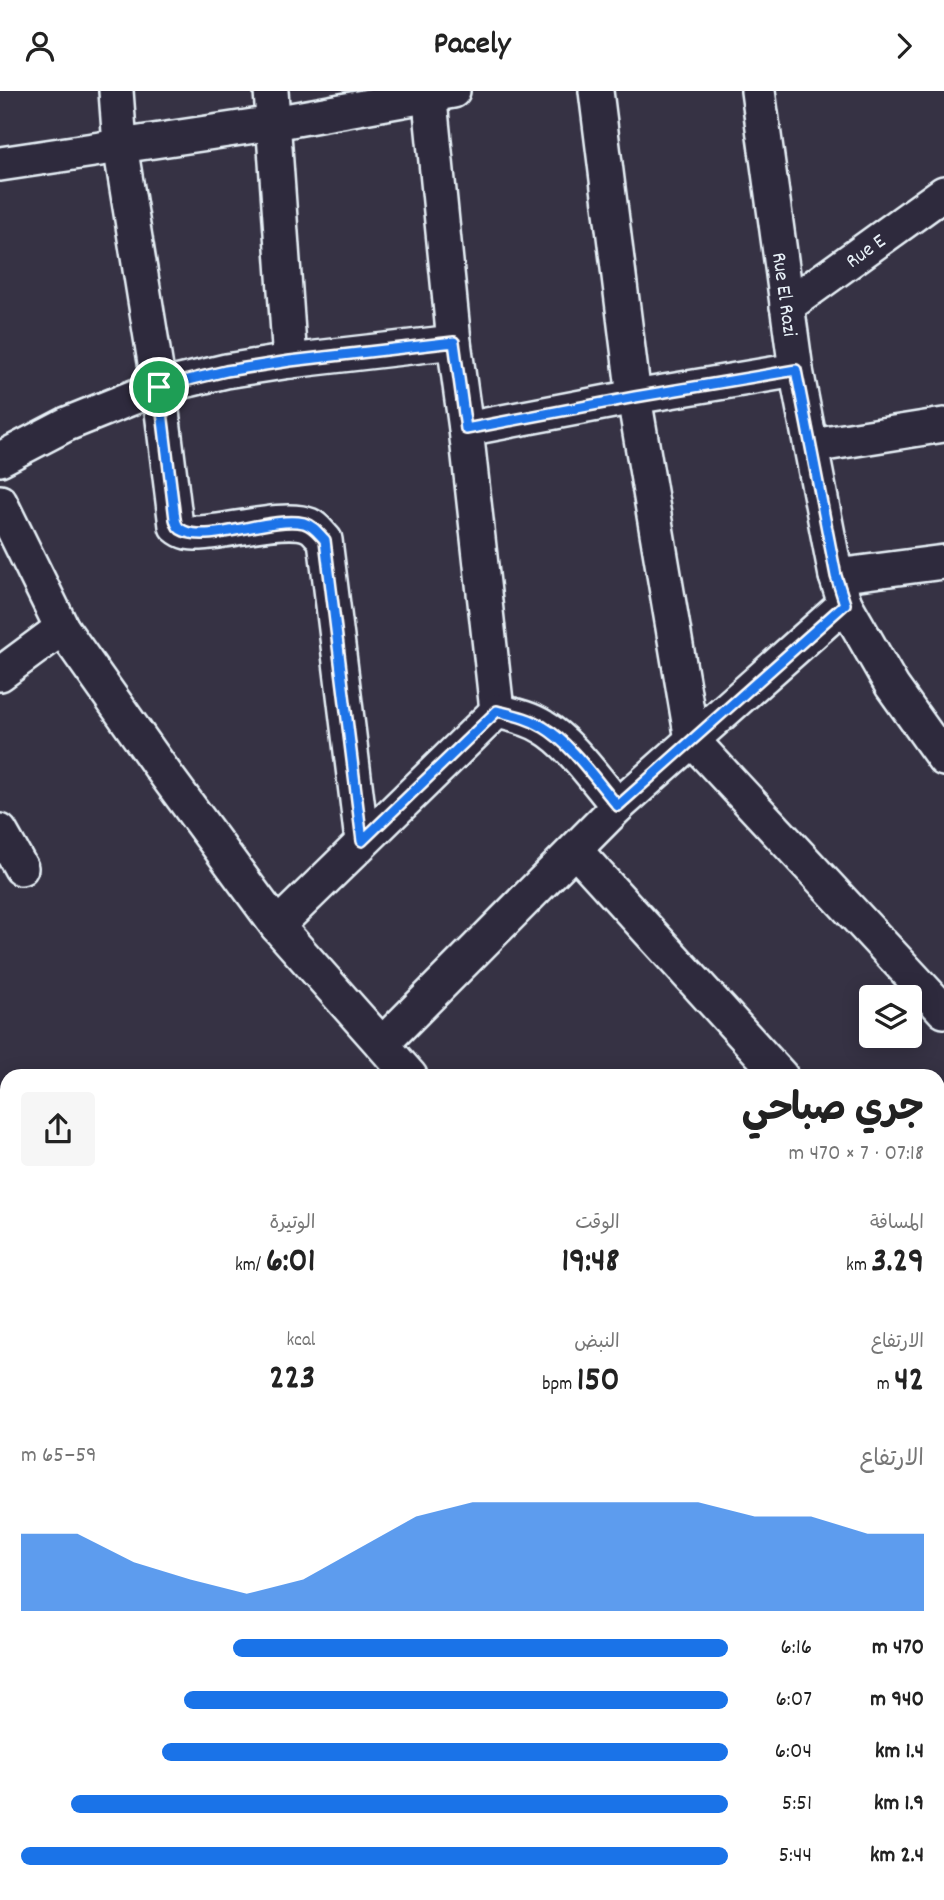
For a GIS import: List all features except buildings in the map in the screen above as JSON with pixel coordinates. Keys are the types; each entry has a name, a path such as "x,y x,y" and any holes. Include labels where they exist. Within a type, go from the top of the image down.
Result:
{"street":[{"path":"116,91 120,145 159,387 176,526 189,533 211,533 288,522 303,523 313,527 325,540 362,841"},
{"path":"596,91 635,397 692,740 944,1011"},
{"path":"0,164 120,145 273,107 437,92 454,342 497,711"},
{"name":"Rue El Razi","path":"765,94 796,370 841,590 892,686 944,759"},
{"path":"273,107 290,361"},
{"name":"Rue E","path":"787,306 944,193"},
{"path":"0,459 67,424 159,387 226,371 290,361 454,342"},
{"path":"466,429 796,370"},
{"path":"812,446 944,425"},
{"path":"0,502 62,628 159,765 277,926 404,1069"},
{"path":"382,1044 618,806 692,740 841,590 944,562"},
{"path":"0,674 62,628"},
{"path":"277,926 497,711"},
{"path":"497,711 520,716 560,738 618,806"},
{"path":"0,831 21,868"},
{"path":"575,850 775,1069"}],"route":[{"path":"454,342 466,429 796,370 836,576 845,604 618,806 560,738 520,716 497,711 362,841 325,540 313,527 303,523 288,522 211,533 189,533 176,526 159,387 226,371 290,361 454,342"}]}
